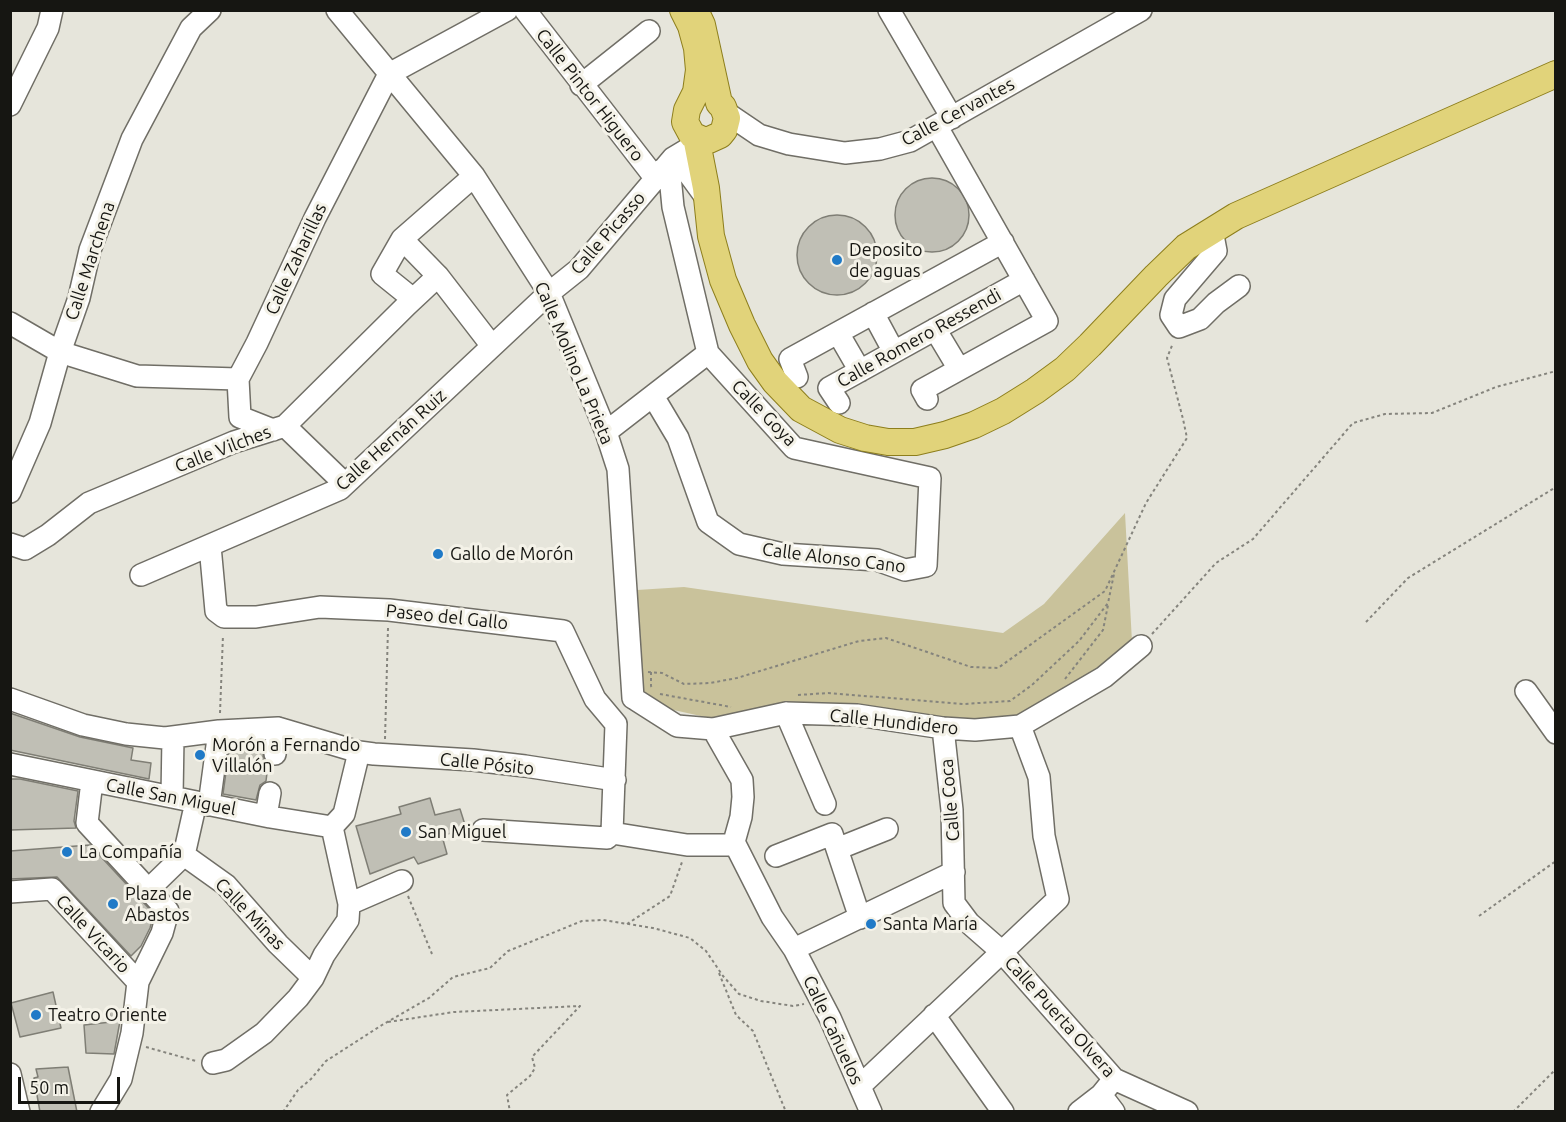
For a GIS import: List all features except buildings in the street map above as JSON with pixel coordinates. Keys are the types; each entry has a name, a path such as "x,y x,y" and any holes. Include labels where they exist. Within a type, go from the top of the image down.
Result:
{"main road":[{"path":"684,10 697,48 699,70 696,92 706,126"},
{"path":"695,10 702,25 706,193 711,236 723,280 742,325 760,361 789,399 817,419 840,430 888,442 915,442 945,435 1003,411 1035,391 1065,369 1186,248 1236,216 1556,74"}],"street":[{"path":"10,105 48,28 52,10"},
{"name":"Calle Marchena","path":"10,492 39,423 79,298 90,250 132,139 191,28 210,10"},
{"path":"338,10 389,74 507,10"},
{"name":"Calle Pintor Higuero","path":"525,10 581,85 664,169 683,166 706,193"},
{"path":"889,10 1003,242 1047,321 922,390 927,399"},
{"name":"Calle Cervantes","path":"706,126 759,135 789,144 845,153 910,141 1141,10"},
{"path":"581,85 649,31"},
{"name":"Calle Molino La Prieta","path":"389,74 474,176 549,293 606,432 618,468 640,673 633,699"},
{"name":"Calle Zaharillas","path":"238,379 315,218 389,74"},
{"name":"Calle Picasso","path":"549,293 579,269 664,169 706,126"},
{"name":"Calle Goya","path":"664,169 670,176 673,207 708,353 794,447 930,478 926,566"},
{"path":"410,302 382,274 402,239 474,176"},
{"path":"1212,230 1216,251 1175,299 1171,315 1179,327 1200,319 1216,303 1239,286"},
{"path":"402,239 438,276 492,346"},
{"path":"797,377 790,359 1003,242"},
{"name":"Calle Vilches","path":"10,544 25,549 48,535 88,503 234,442 279,428 438,276"},
{"name":"Calle Romero Ressendi","path":"839,403 830,388 1024,280"},
{"name":"Calle Hernán Ruiz","path":"141,576 340,489 549,293"},
{"path":"873,314 894,352"},
{"path":"10,323 60,352 137,376 238,379 240,417 279,428 345,484"},
{"path":"935,329 959,369"},
{"path":"838,333 860,371"},
{"path":"606,432 708,353"},
{"name":"Calle Alonso Cano","path":"653,396 678,438 708,522 739,544 783,554 877,560 904,570 926,566"},
{"path":"210,546 216,611 224,617"},
{"name":"Paseo del Gallo","path":"224,617 256,617 320,607 389,610 564,631 596,699 616,724"},
{"name":"Calle Hundidero","path":"633,699 677,726 713,729 791,704 943,728 980,730 1020,726 1104,677 1141,646"},
{"path":"1526,691 1553,723"},
{"name":"Calle Pósito","path":"10,699 83,725 126,734 165,738 219,731 278,728 288,729 359,752 473,760 615,780"},
{"path":"483,830 607,838 612,833 616,724 633,699"},
{"path":"791,704 825,804"},
{"path":"860,1086 1058,898 1044,836 1039,777 1020,726"},
{"path":"275,754 278,728"},
{"name":"Calle Coca","path":"943,728 952,810 954,903 969,923 1001,951"},
{"path":"612,833 687,845 728,845 734,842 741,817 742,781 713,729"},
{"path":"148,890 184,855 202,803 219,731"},
{"path":"172,797 173,737"},
{"path":"213,1063 226,1060 264,1033 281,1017 313,978 324,955 348,920 349,904 332,827 344,814 359,752"},
{"name":"Calle San Miguel","path":"10,764 266,816 332,827"},
{"path":"92,781 87,823 168,911 162,933 138,982 130,1042 121,1079 101,1112"},
{"path":"266,816 270,793"},
{"path":"837,849 887,829"},
{"path":"776,856 832,834 860,918"},
{"name":"Calle Cañuelos","path":"734,842 772,917 794,949 821,1001 870,1112"},
{"name":"Calle Minas","path":"184,855 226,885 278,945 313,978"},
{"path":"794,949 954,873"},
{"path":"349,904 402,881"},
{"name":"Calle Vicario","path":"10,892 52,889 138,982"},
{"name":"Calle Puerta Olvera","path":"1001,951 1107,1087 1187,1112"},
{"path":"934,1015 1003,1112"},
{"path":"10,1074 19,1112"},
{"path":"1079,1112 1107,1087 1114,1112"}],"path":[{"path":"640,673 662,673 684,684 710,683 737,678 859,641 886,638 971,667 998,668 1105,591 1146,503 1186,438 1167,358 1179,327"},
{"path":"1141,646 1216,563 1253,539 1353,423 1385,414 1432,413 1496,387 1556,371"},
{"path":"1366,622 1408,578 1556,487"},
{"path":"1061,683 1102,630 1115,570"},
{"path":"791,704 828,693 964,704 1010,701 1032,686 1080,641 1108,603"},
{"path":"384,755 389,610"},
{"path":"219,731 224,617"},
{"path":"640,673 657,693 737,708"},
{"path":"828,693 854,700"},
{"path":"627,924 669,896 687,845"},
{"path":"1479,916 1556,861"},
{"path":"402,881 432,954"},
{"path":"283,1112 298,1090 326,1061 429,998 453,977 490,968 508,951 582,921 603,920 653,928 690,938 706,951 739,994 761,1001 793,1006 821,1001"},
{"path":"716,966 736,1015 753,1031 786,1112"},
{"path":"386,1023 454,1012 580,1006 532,1057 535,1068 530,1076 507,1095 510,1112"},
{"path":"130,1042 181,1058 213,1063"},
{"path":"1513,1112 1556,1069"}],"shaded area":[{"path":"1125,513 1132,642 1082,679 1012,719 719,720 669,709 644,694 638,660 637,590 684,587 1003,633 1044,604"}],"place":[{"name":"Deposito de aguas","path":"837,260"},
{"name":"Gallo de Morón","path":"438,554"},
{"name":"Morón a Fernando Villalón","path":"200,755"},
{"name":"San Miguel","path":"406,832"},
{"name":"La Compañía","path":"67,852"},
{"name":"Plaza de Abastos","path":"113,904"},
{"name":"Santa María","path":"871,924"},
{"name":"Teatro Oriente","path":"36,1015"}]}
